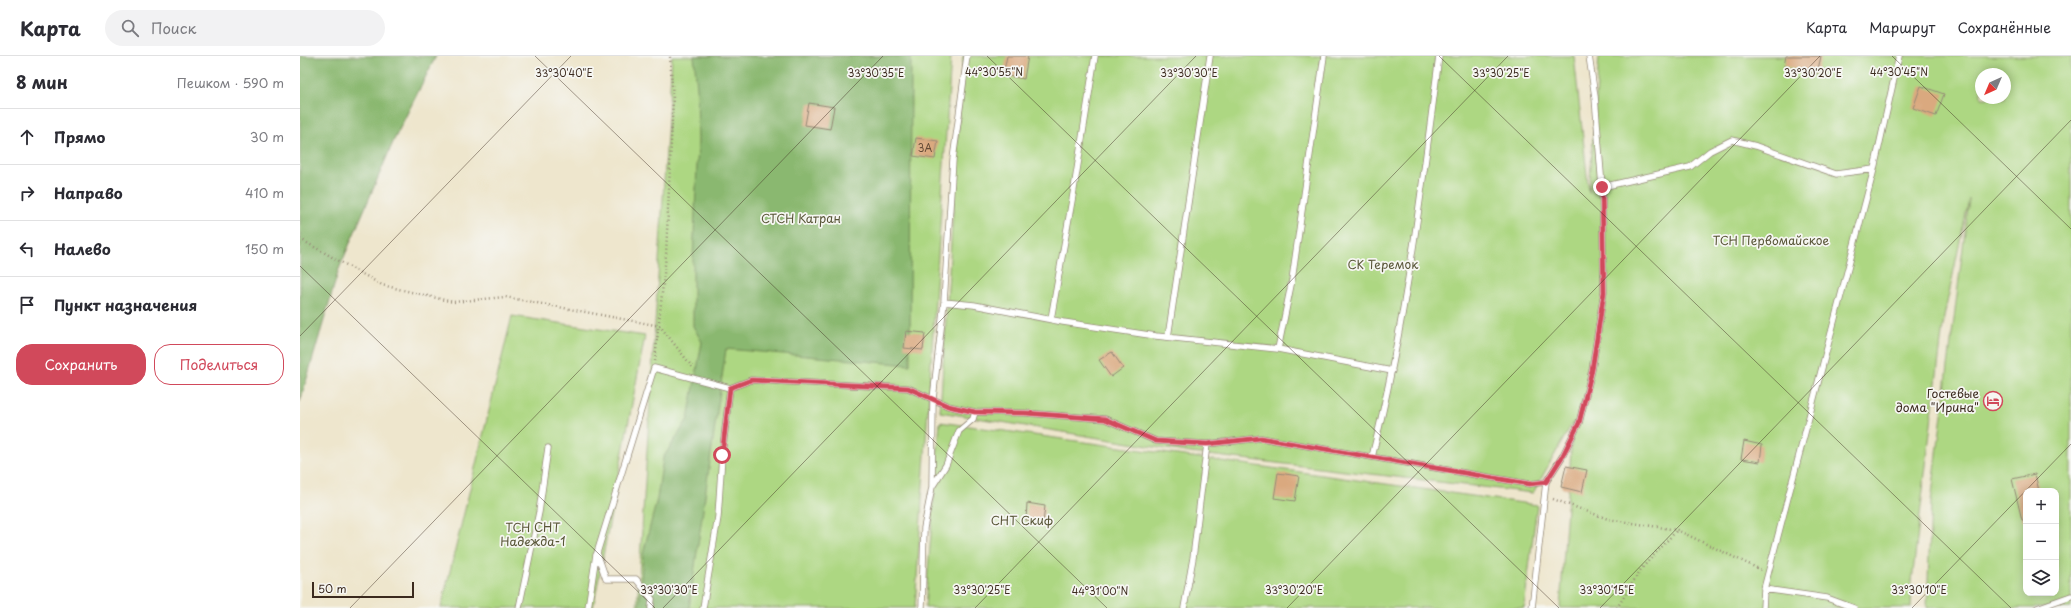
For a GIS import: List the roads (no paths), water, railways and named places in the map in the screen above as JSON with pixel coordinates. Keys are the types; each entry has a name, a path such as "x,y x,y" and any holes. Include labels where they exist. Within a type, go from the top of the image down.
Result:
{"lane":[{"path":"922,608 924,528 932,487 933,399 944,302 953,159 967,56"},
{"path":"1051,320 1095,56"},
{"path":"1168,337 1210,56"},
{"path":"1278,349 1292,280 1324,56"},
{"path":"1372,457 1392,371 1428,139 1439,56"},
{"path":"1532,608 1546,482 1562,457 1579,423 1592,370 1604,292 1602,187 1596,97 1589,56"},
{"path":"1763,608 1764,588 1874,169 1899,56"},
{"path":"1602,187 1690,167 1710,151 1732,140 1756,146 1836,174 1874,169"},
{"path":"944,302 974,305 1051,320 1168,337 1278,349 1392,371"},
{"path":"588,608 596,553 654,368 730,388 751,380 908,388 948,406 975,412 1025,413 1105,419 1156,441 1207,444 1261,438 1529,484 1546,482"},
{"path":"703,608 718,517 722,455 730,388"},
{"path":"932,487 946,465 959,431 973,419 975,412"},
{"path":"1184,608 1193,558 1207,444"},
{"path":"519,608 537,520 548,448"},
{"path":"596,553 606,579 636,579 652,599 651,608"},
{"path":"1764,588 1827,598 1854,608"},
{"path":"2037,608 2071,596"}],"place":[{"name":"Гостевые дома \"Ирина\"","path":"1993,401"}],"park label":[{"name":"СТСН Катран","path":"801,219"},
{"name":"ТСН Первомайское","path":"1771,241"},
{"name":"СК Теремок","path":"1383,265"},
{"name":"СНТ Скиф","path":"1022,521"},
{"name":"ТСН СНТ Надежда-1","path":"533,535"}]}
